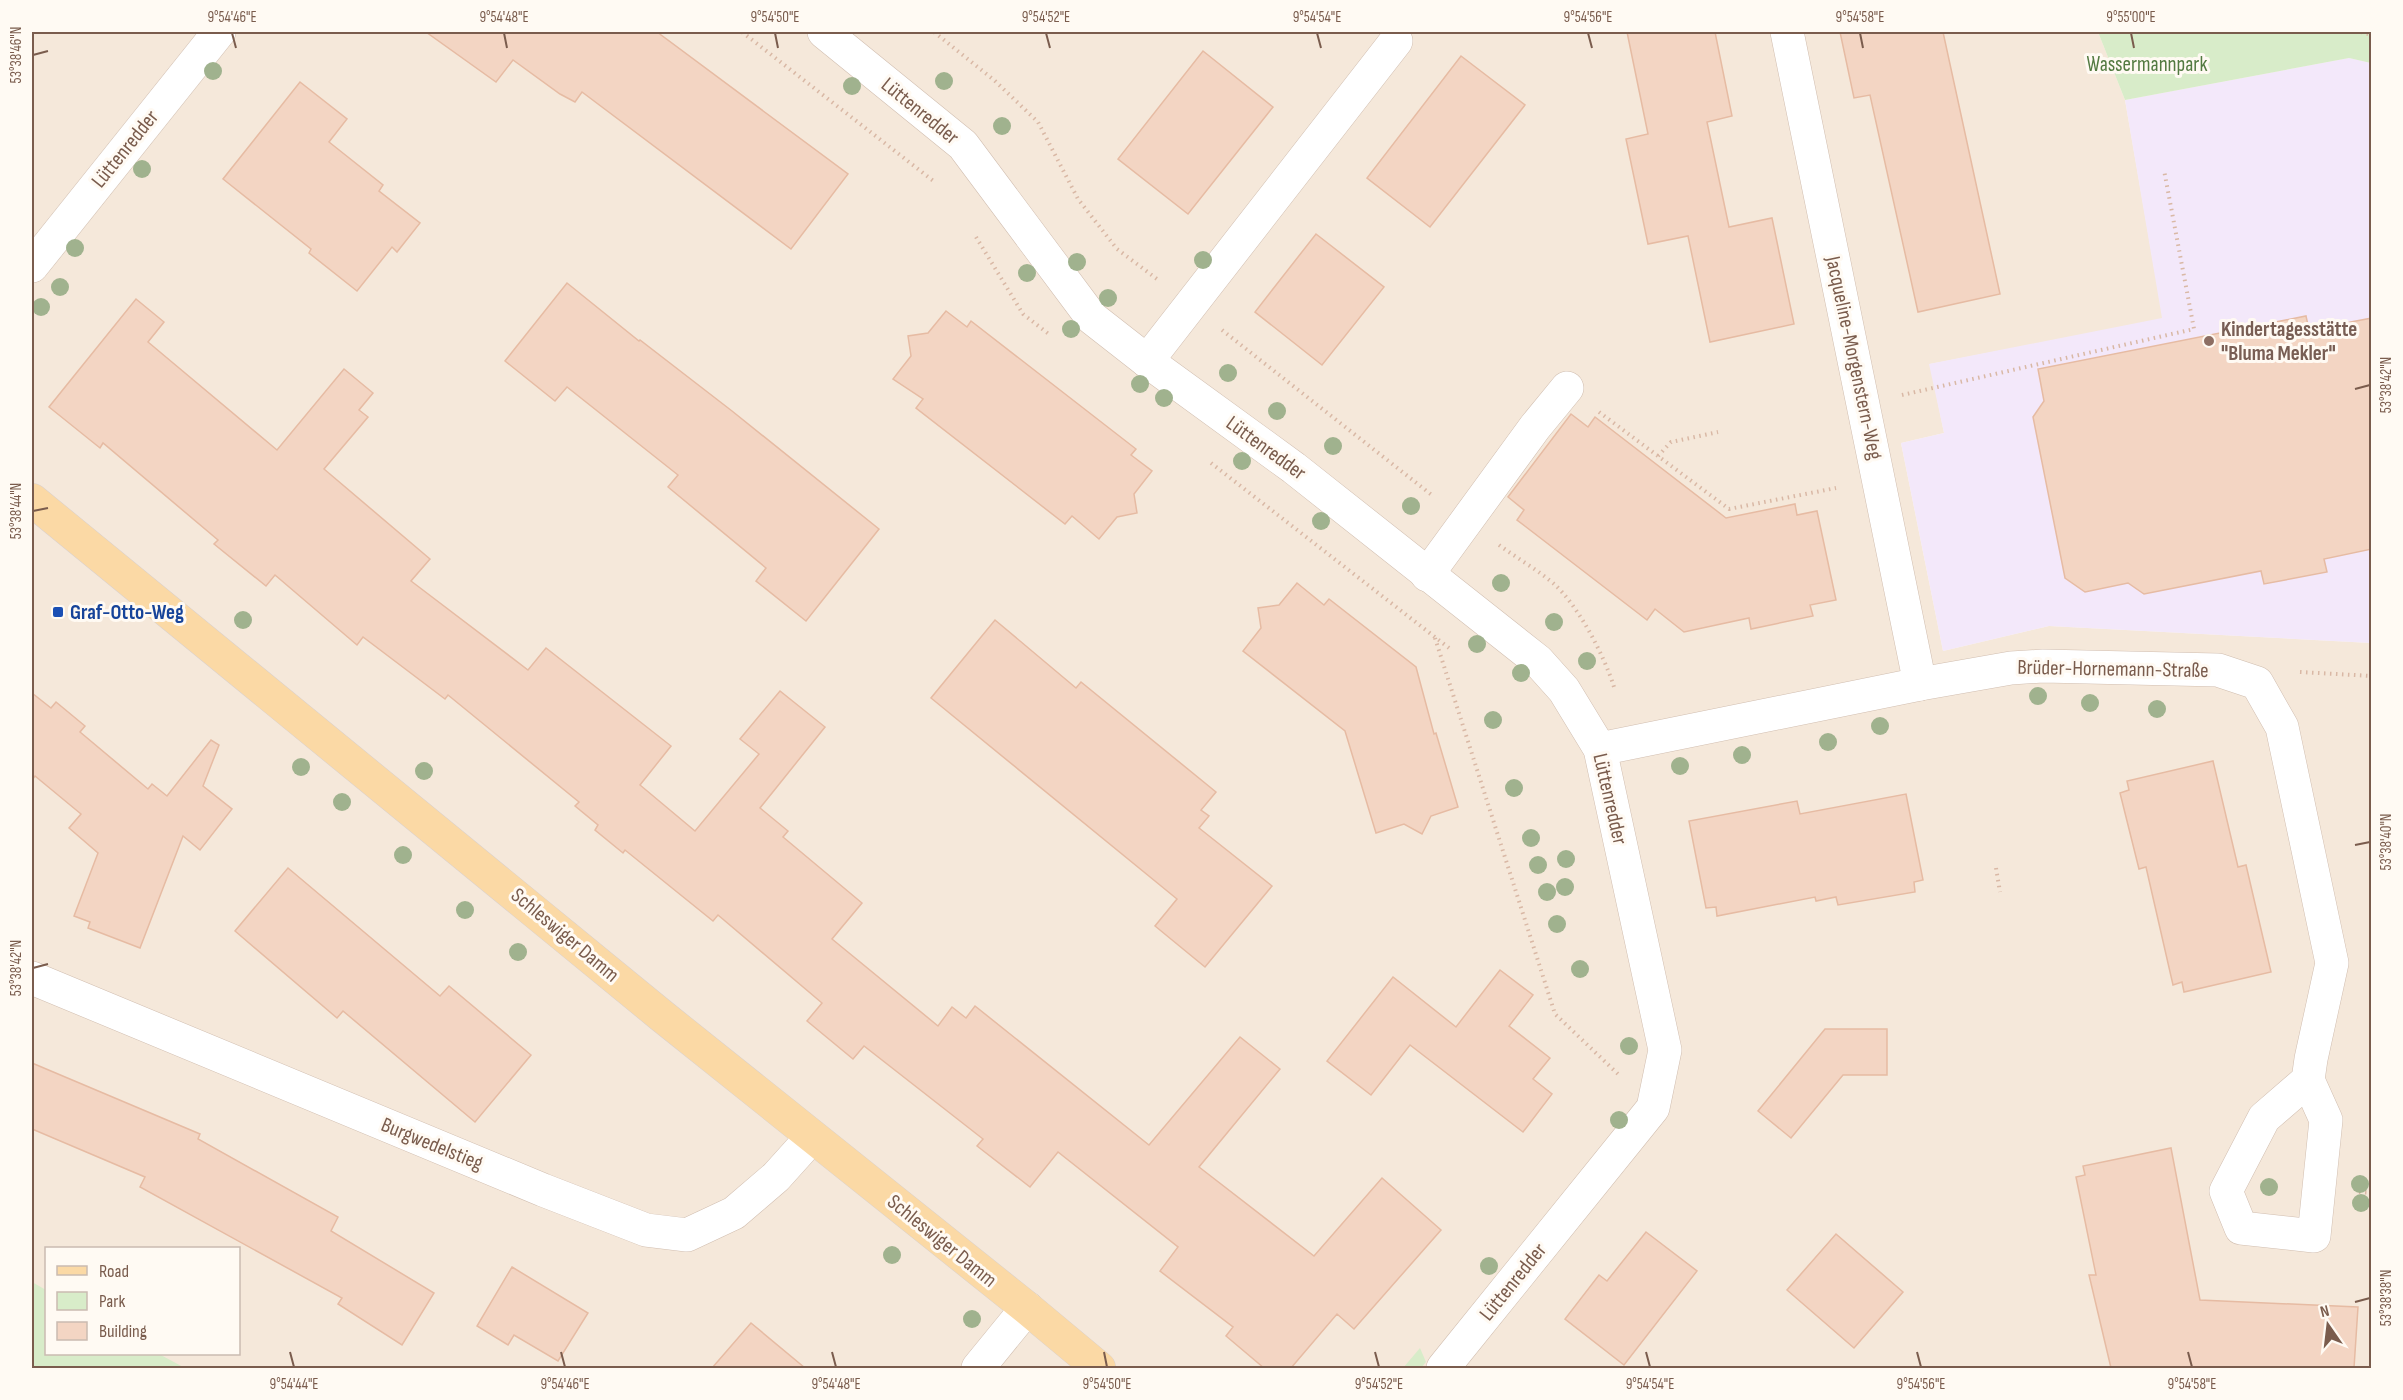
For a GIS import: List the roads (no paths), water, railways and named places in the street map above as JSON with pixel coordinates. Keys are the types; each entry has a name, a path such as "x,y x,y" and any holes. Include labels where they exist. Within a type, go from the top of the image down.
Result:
{"main road":[{"name":"Schleswiger Damm","path":"32,500 812,1137 1099,1368"}],"street":[{"name":"Lüttenredder","path":"32,266 219,32"},
{"name":"Lüttenredder","path":"824,32 963,145 1092,318 1147,362 1294,468 1538,661 1564,690 1600,749 1665,1050 1653,1108 1443,1368"},
{"name":"Jacqueline-Morgenstern-Weg","path":"1787,32 1920,684"},
{"path":"1147,362 1396,40"},
{"path":"1438,583 1465,521 1567,388"},
{"name":"Brüder-Hornemann-Straße","path":"1600,749 1920,684 2011,668 2043,666 2218,670 2257,683 2282,727 2332,963 2310,1059 2308,1080"},
{"name":"Burgwedelstieg","path":"32,978 543,1190 646,1230 687,1235 734,1213 776,1177 812,1137"},
{"path":"978,1368 1027,1308"}],"place":[{"name":"Kindertagesstätte \"Bluma Mekler\"","path":"2209,341"},
{"name":"Graf-Otto-Weg","path":"58,612"}],"park label":[{"name":"Wassermannpark","path":"2147,64"}]}
